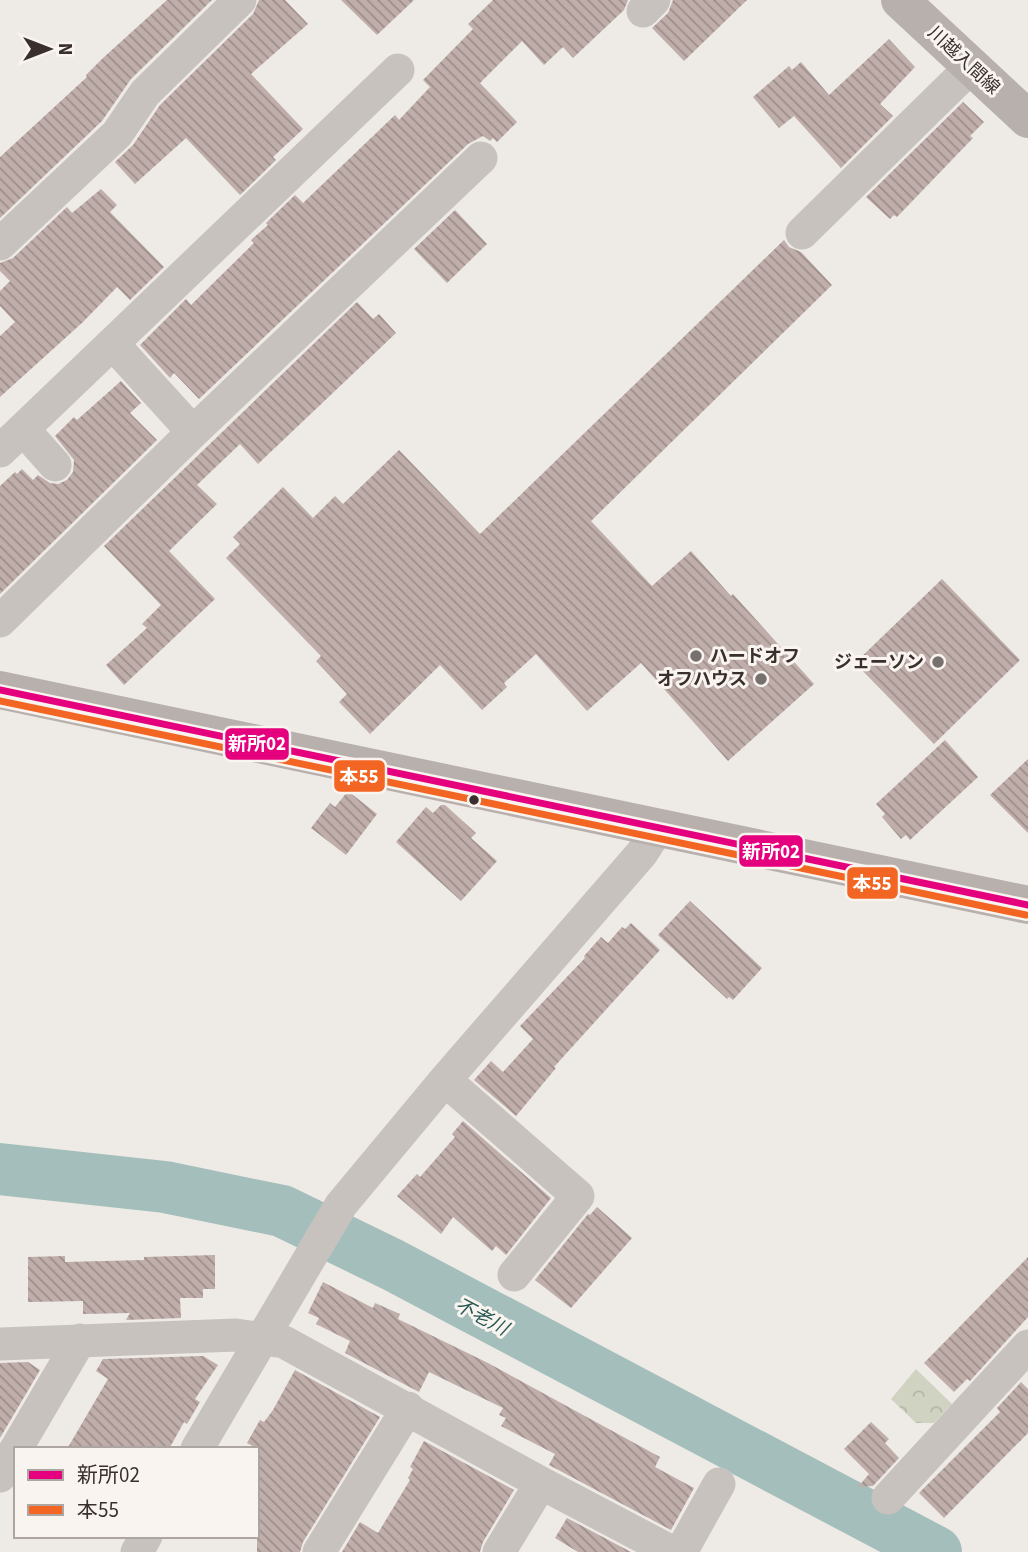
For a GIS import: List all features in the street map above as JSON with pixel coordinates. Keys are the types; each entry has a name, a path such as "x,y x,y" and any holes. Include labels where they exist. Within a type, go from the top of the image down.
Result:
{"main road":[{"name":"川越入間線","path":"900,0 1028,119"},
{"path":"0,690 1028,905"}],"street":[{"path":"0,244 88,179 145,93 240,0"},
{"path":"802,233 971,68"},
{"path":"55,465 12,440 398,70"},
{"path":"0,621 193,432 481,158"},
{"path":"113,344 193,432"},
{"path":"198,1447 337,1212 445,1080 642,853 654,827"},
{"path":"445,1080 578,1196 514,1275"},
{"path":"0,1344 236,1335 284,1342 672,1552"},
{"path":"17,1447 80,1340"},
{"path":"888,1498 1028,1346"},
{"path":"319,1552 408,1409"},
{"path":"0,1476 14,1452"},
{"path":"499,1552 541,1483"},
{"path":"681,1552 719,1484"}],"green space":[{"path":"916,1369 952,1404 934,1423 916,1423 891,1399"}],"building":[{"path":"167,0 212,0 131,79 102,121 0,218 0,157"},
{"path":"259,0 285,0 308,24 251,74 303,129 273,157 276,160 240,195 186,138 135,184 115,162 133,145 160,105 253,14"},
{"path":"341,0 414,0 377,35"},
{"path":"493,0 628,0 624,10 573,58 563,47 544,65 522,41 480,83 517,122 497,142 493,138 490,141 483,136 468,144 199,399 174,373 170,378 140,345 186,299 191,305 254,243 251,240 295,195 303,203 395,115 399,120 430,87 423,80 473,29 468,24"},
{"path":"673,0 747,0 684,61 652,28 668,13"},
{"path":"889,39 915,67 880,104 893,116 841,168 794,116 779,128 753,97 789,66 792,70 801,62 829,95"},
{"path":"963,102 984,122 970,136 973,138 897,217 894,215 890,219 866,197"},
{"path":"101,189 117,205 110,212 164,267 130,300 117,287 83,322 0,397 0,336 15,322 0,306 0,291 10,281 0,271 0,263 13,258 67,207 72,213"},
{"path":"455,210 487,244 447,283 414,249"},
{"path":"784,240 789,247 801,252 832,285 591,521 652,586 691,551 814,684 728,761 641,663 587,711 536,654 504,683 507,687 482,710 440,665 370,734 339,702 347,694 316,661 321,656 226,558 240,544 233,537 283,487 313,518 335,496 343,504 399,450 480,534"},
{"path":"357,302 373,319 379,314 396,333 258,464 240,444 197,485 217,504 169,551 215,599 124,685 106,665 147,628 142,624 161,605 104,546"},
{"path":"121,381 141,403 130,413 157,440 0,594 0,486 22,469 33,480 38,475 50,483 58,484 67,480 73,472 74,460 55,436 74,417 77,420"},
{"name":"ジェーソン","path":"942,579 1020,660 934,744 855,663"},
{"path":"945,740 978,777 910,840 906,835 901,839 882,817 885,814 876,804"},
{"path":"1028,759 1028,833 990,795"},
{"path":"348,791 377,814 346,855 311,828 330,803 335,807"},
{"path":"441,805 445,805 476,833 471,838 497,861 461,901 396,842 426,807 433,813"},
{"path":"690,901 762,968 733,1000 729,997 727,999 658,935"},
{"path":"631,923 660,950 554,1067 556,1068 516,1116 474,1080 491,1061 503,1072 533,1039 520,1026 585,958 601,937 608,943 622,927 625,929"},
{"path":"463,1121 551,1198 506,1255 496,1246 492,1251 453,1217 441,1234 397,1196 417,1174 420,1177 455,1137 452,1134"},
{"path":"597,1207 632,1238 571,1308 535,1280 588,1214"},
{"path":"215,1255 215,1289 203,1289 203,1298 180,1298 181,1318 126,1320 130,1313 83,1314 83,1301 28,1302 28,1257 65,1256 65,1262"},
{"path":"1028,1257 1028,1317 970,1381 967,1379 954,1392 924,1363"},
{"path":"323,1282 373,1308 375,1303 400,1314 398,1319 488,1363 660,1457 655,1467 694,1488 671,1530 549,1465 555,1454 501,1426 506,1418 499,1415 503,1408 429,1372 419,1392 345,1353 350,1341 316,1324 319,1318 308,1313"},
{"path":"203,1356 218,1365 195,1399 200,1402 187,1424 184,1422 170,1447 68,1447 108,1379 96,1371 103,1359"},
{"path":"28,1362 40,1370 0,1438 0,1363"},
{"path":"295,1370 380,1417 303,1542 300,1552 257,1552 260,1450 259,1447 247,1443 260,1420 264,1422"},
{"path":"1021,1382 1028,1389 1028,1433 944,1518 919,1493 1000,1412 997,1408"},
{"path":"871,1422 889,1439 885,1443 899,1458 873,1486 858,1487 869,1474 844,1449"},
{"path":"424,1441 514,1490 483,1542 480,1552 342,1552 360,1522 378,1533 410,1480 408,1478 413,1469 410,1467"},
{"path":"567,1518 631,1552 578,1552 555,1538"}],"waterway":[{"name":"不老川","path":"0,1169 165,1187 282,1211 393,1265 936,1552"}],"transit line":[{"name":"新所02","path":"0,690 1028,905"},
{"name":"本55","path":"0,701 1026,915"}],"place":[{"name":"ハードオフ","path":"696,656"},
{"name":"ジェーソン","path":"938,662"},
{"name":"オフハウス","path":"761,679"}]}
